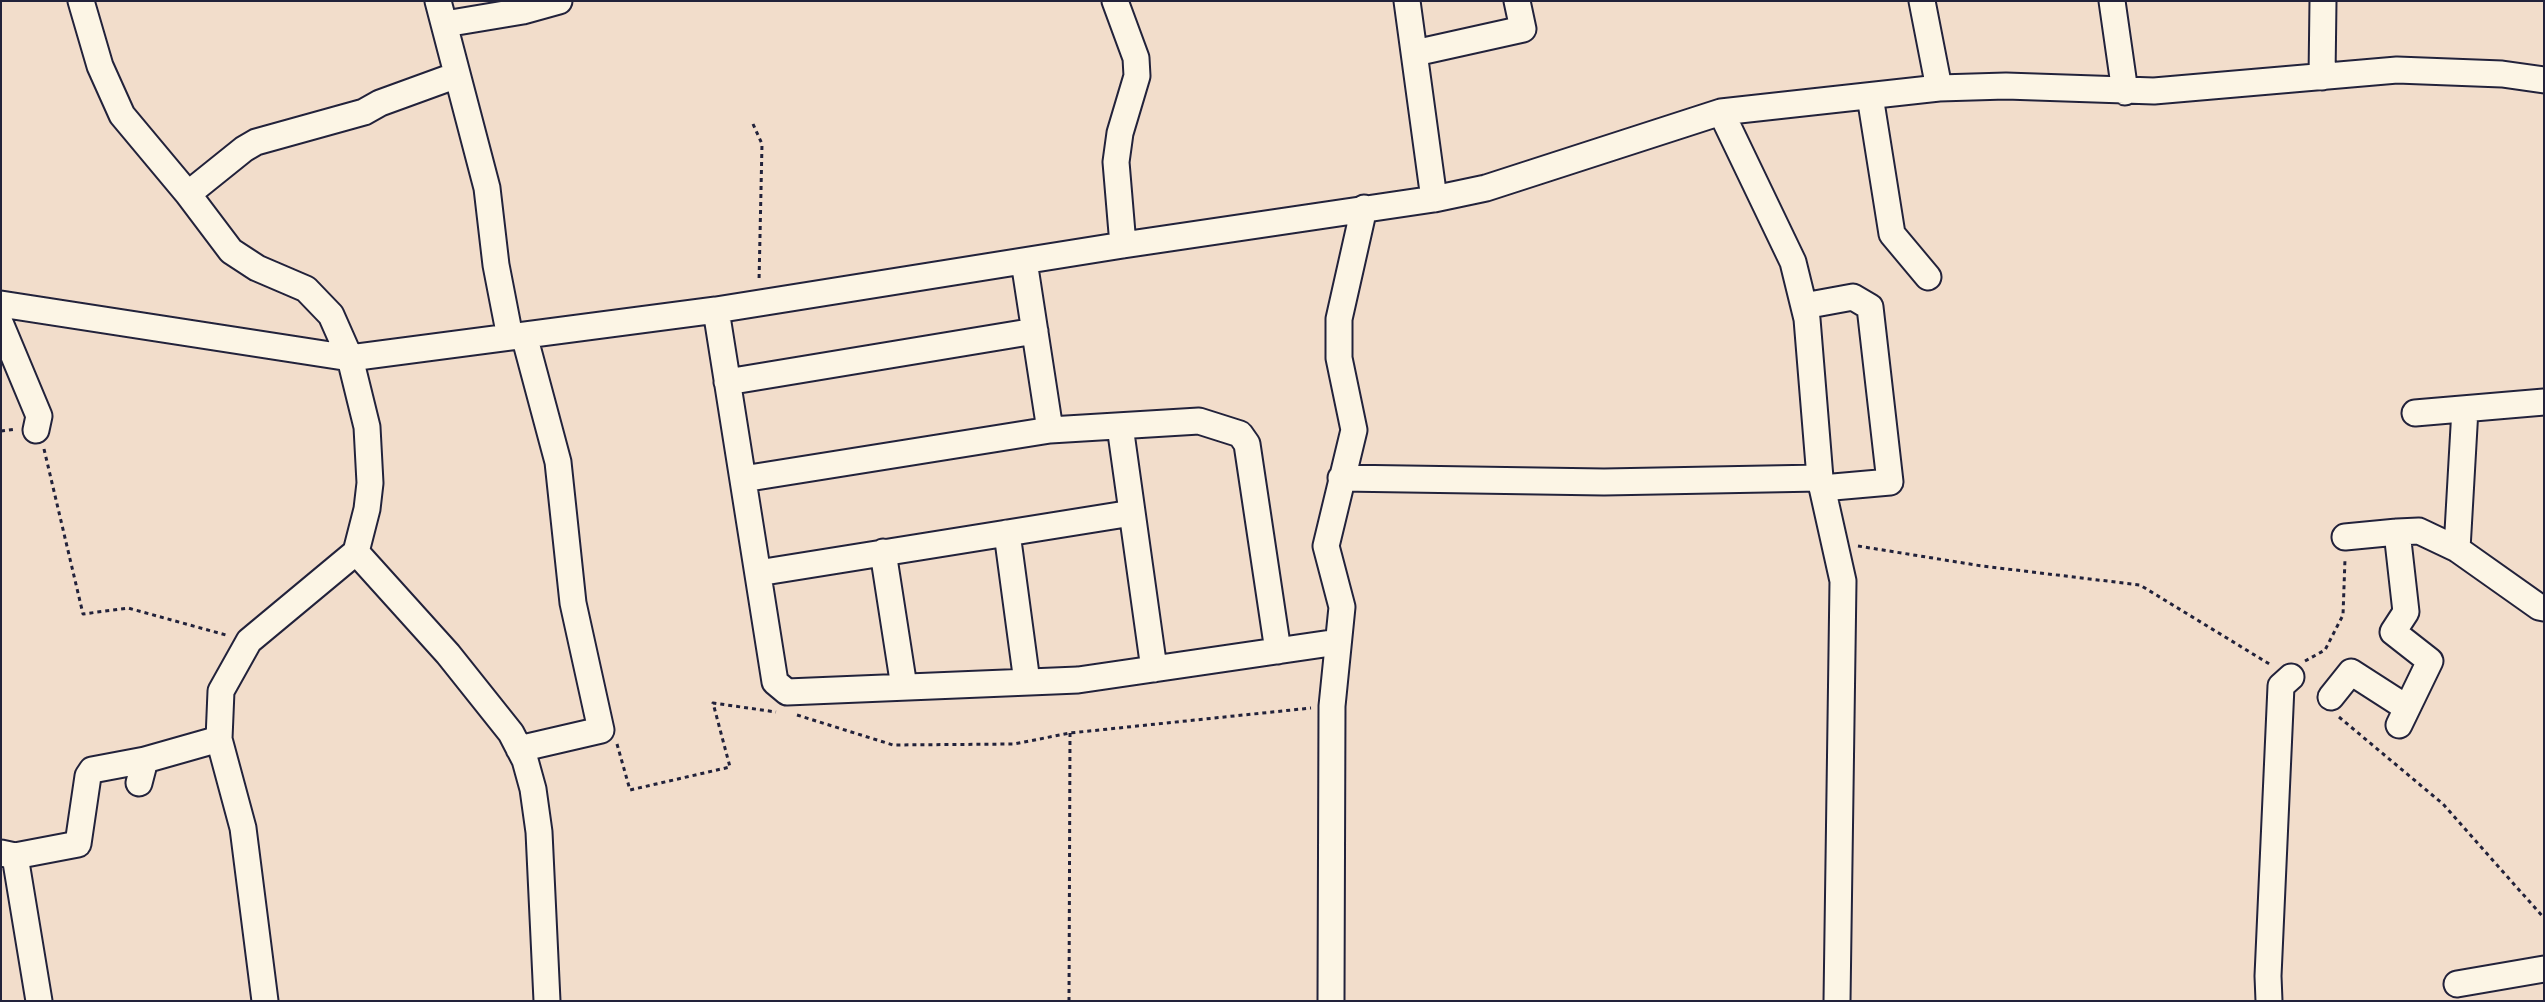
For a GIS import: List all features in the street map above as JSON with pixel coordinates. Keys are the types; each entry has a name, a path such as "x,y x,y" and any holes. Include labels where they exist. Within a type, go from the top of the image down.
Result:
{"street":[{"path":"81,1 100,66 122,115 188,194 231,251 257,268 306,289 331,316 350,358 367,427 370,483 367,509 356,552 249,641 221,691 219,739 243,828 265,1001"},
{"path":"520,749 601,730 573,603 558,462 496,265 487,188 441,13 522,11 559,1"},
{"path":"1115,1 1136,58 1137,76 1120,133 1116,162 1123,245"},
{"path":"1407,1 1434,199"},
{"path":"1415,53 1523,29 1517,1"},
{"path":"1922,1 1939,88"},
{"path":"2112,1 2126,92"},
{"path":"2322,76 2323,1"},
{"path":"1,304 350,358 716,310 1123,245 1434,199 1486,188 1721,112 1939,88 2006,86 2126,92 2397,70 2502,74 2544,80"},
{"path":"188,194 244,148 256,142 364,112 380,103 458,75"},
{"path":"1870,96 1892,234 1928,277"},
{"path":"1721,112 1793,262 1807,318 1821,483 1832,542 1843,581 1837,1001"},
{"path":"1331,1001 1332,706 1342,606 1326,546 1354,430 1339,358 1339,319 1364,208"},
{"path":"1024,261 1050,430"},
{"path":"1341,478 1604,482 1890,482 1870,307 1853,297 1804,306"},
{"path":"716,310 775,682 787,692 1078,680 1338,642"},
{"path":"1,325 39,416 36,430"},
{"path":"727,382 1035,331"},
{"path":"2415,413 2544,402"},
{"path":"2457,549 2465,409"},
{"path":"742,479 1050,430 1199,421 1240,434 1247,444 1278,651"},
{"path":"1120,426 1154,669"},
{"path":"758,573 1132,513"},
{"path":"2346,537 2419,531 2457,549 2539,607 2544,608"},
{"path":"2334,706 2351,672 2403,716 2430,661 2393,632 2406,612 2397,532"},
{"path":"1007,533 1027,682"},
{"path":"356,552 448,654 511,733 520,749 533,789 539,832 547,1001"},
{"path":"882,552 904,687"},
{"path":"2269,1001 2268,976 2281,686 2291,677"},
{"path":"40,1001 8,855 78,844 88,776 92,770 142,772 219,739"},
{"path":"2457,984 2544,969"}],"path":[{"path":"753,124 762,144 758,303"},
{"path":"1,431 28,426 40,432 84,614 128,608 249,641"},
{"path":"1832,542 1982,566 2140,585 2291,677 2293,668 2325,650 2343,615 2346,537"},
{"path":"601,730 612,727 630,790 730,767 713,703 778,712"},
{"path":"788,714 894,745 1014,744 1070,733 1332,706"},
{"path":"2334,706 2443,804 2544,918"},
{"path":"1069,1001 1070,733"}]}
